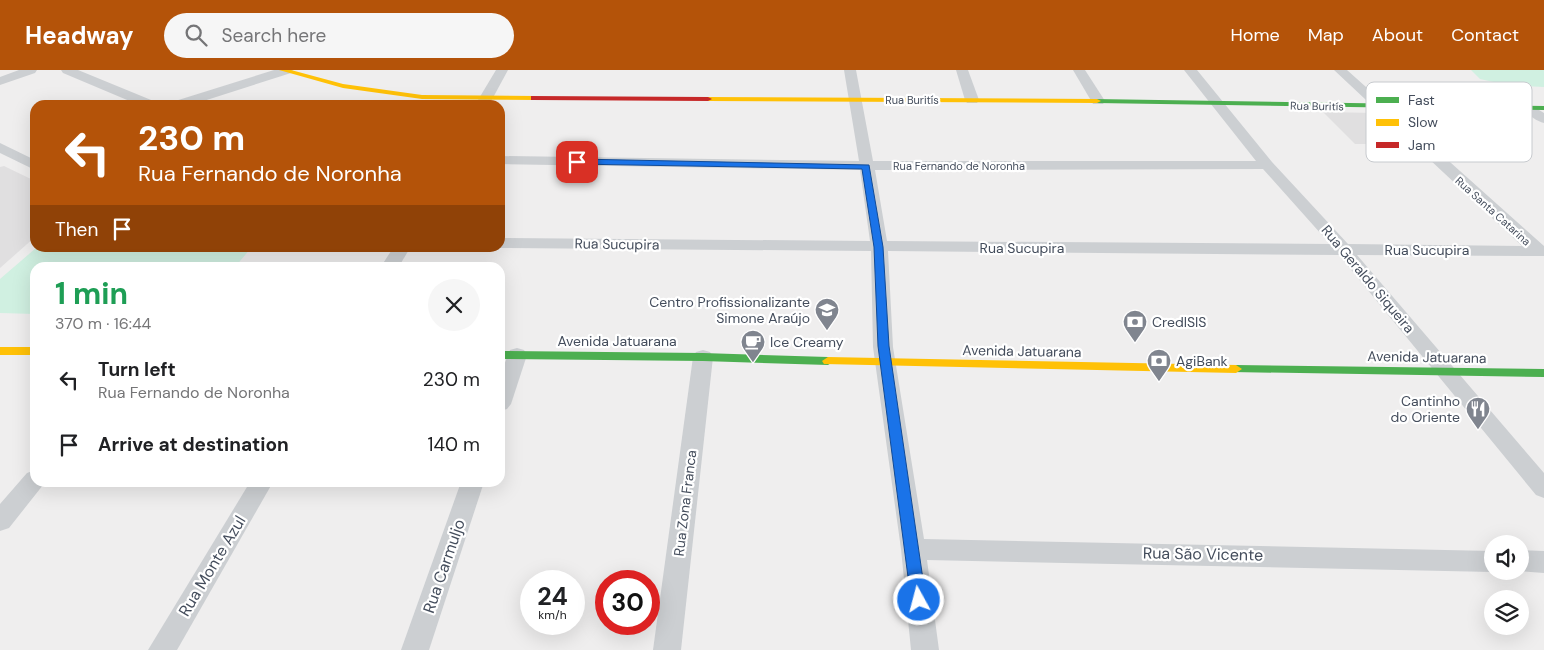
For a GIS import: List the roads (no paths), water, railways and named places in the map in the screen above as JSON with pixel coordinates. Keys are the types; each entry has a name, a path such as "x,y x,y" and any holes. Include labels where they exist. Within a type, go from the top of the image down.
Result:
{"street":[{"path":"0,80 31,70"},
{"path":"67,70 139,100"},
{"path":"192,100 285,70"},
{"name":"Rua Buritís","path":"285,70 343,86 381,93 459,100"},
{"path":"484,100 502,70"},
{"path":"850,70 854,100 861,129 878,247 883,346 913,549 925,650"},
{"path":"962,70 972,100"},
{"path":"1078,70 1098,101"},
{"name":"Rua Geraldo Siqueira","path":"1190,70 1267,165 1344,250 1544,489"},
{"name":"Rua Santa Catarina","path":"1340,70 1366,94"},
{"name":"Rua Buritís","path":"505,102 972,100 1366,107"},
{"path":"1532,110 1544,119"},
{"path":"0,147 30,163"},
{"path":"0,160 30,150"},
{"name":"Rua Fernando de Noronha","path":"505,160 866,166 1267,165"},
{"name":"Rua Santa Catarina","path":"1441,162 1540,251"},
{"name":"Rua Sucupira","path":"505,243 1540,251"},
{"path":"0,350 30,351"},
{"path":"505,373 508,355"},
{"name":"Avenida Jatuarana","path":"508,355 703,357 886,364 1544,373"},
{"name":"Rua Zona Franca","path":"667,650 703,357"},
{"path":"0,521 30,485"},
{"name":"Rua Monte Azul","path":"162,650 259,487"},
{"name":"Rua Carmuljo","path":"415,650 471,487"},
{"name":"Rua São Vicente","path":"913,549 1484,561"},
{"path":"1529,561 1544,562"}],"place":[{"name":"Centro Profissionalizante Simone Araújo","path":"827,331"},
{"name":"CredISIS","path":"1135,343"},
{"name":"Ice Creamy","path":"753,363"},
{"name":"AgiBank","path":"1159,382"},
{"name":"Cantinho do Oriente","path":"1478,430"}]}
